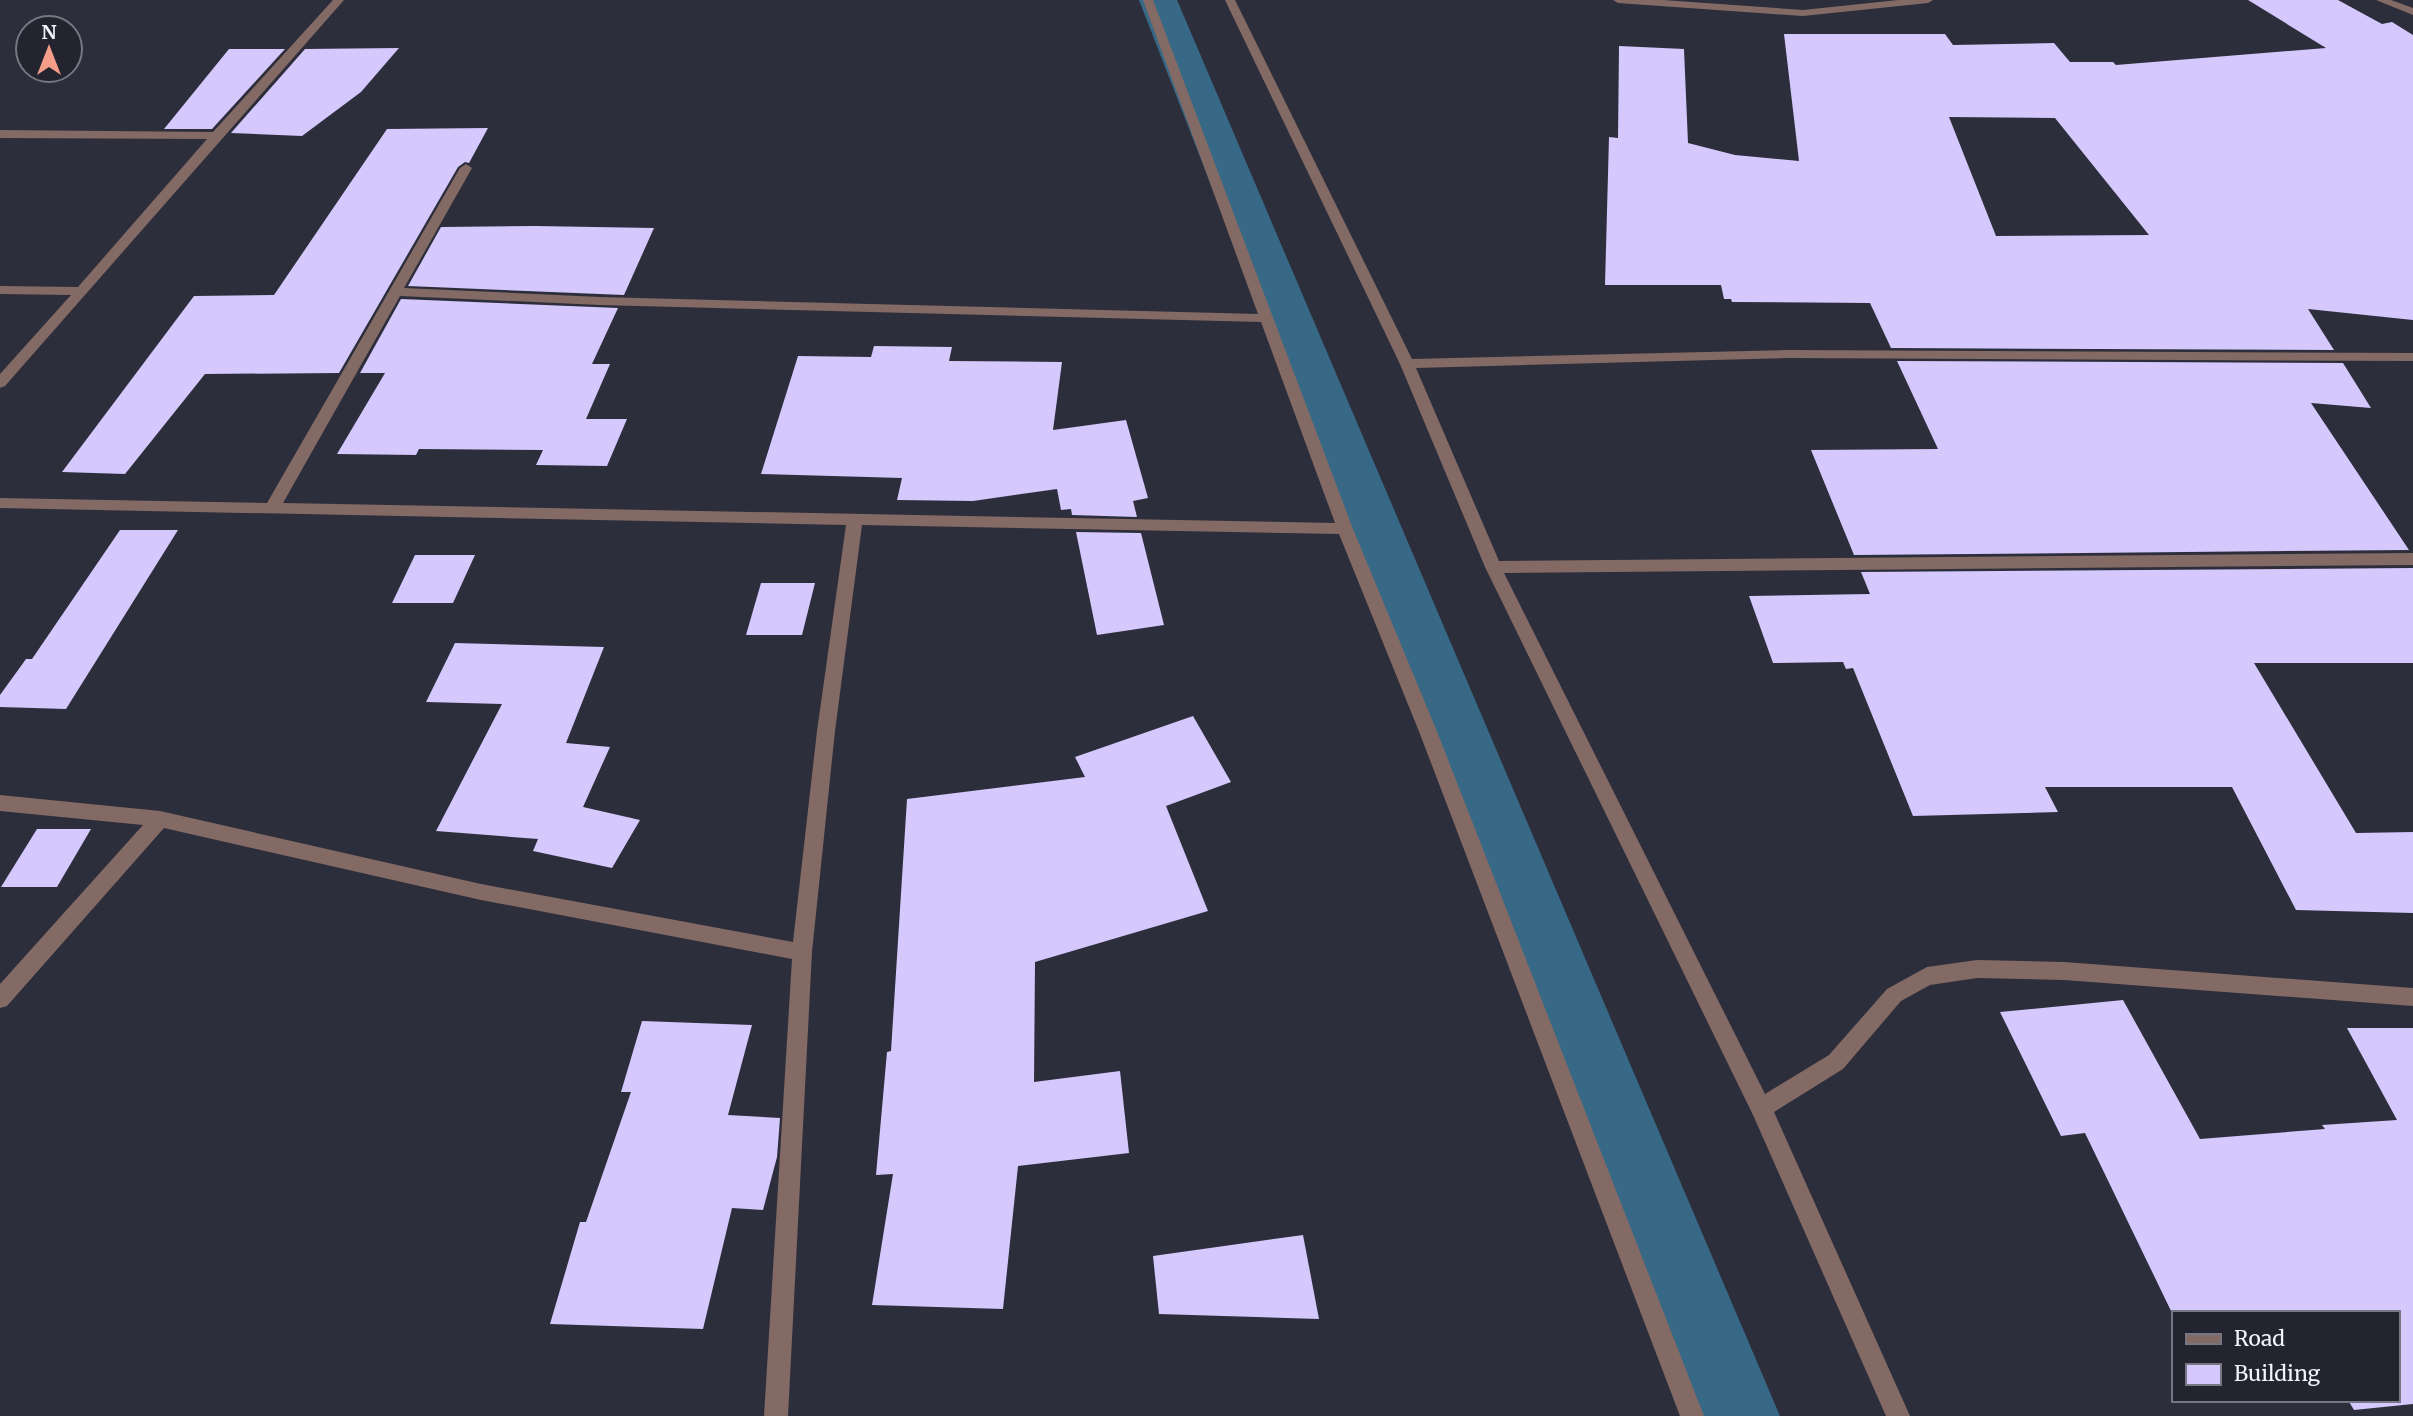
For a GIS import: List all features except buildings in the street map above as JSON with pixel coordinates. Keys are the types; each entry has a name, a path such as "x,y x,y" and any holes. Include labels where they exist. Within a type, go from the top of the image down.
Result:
{"street":[{"path":"0,383 339,0"},
{"path":"1148,0 1345,528 1429,734 1692,1416"},
{"path":"1230,0 1408,364 1493,567 1761,1108 1898,1416"},
{"path":"1618,0 1803,13 1928,0"},
{"path":"2381,0 2413,12"},
{"path":"0,134 216,136"},
{"path":"271,510 466,168"},
{"path":"0,290 83,291"},
{"path":"395,292 1268,318"},
{"path":"1408,364 1789,354 2413,357"},
{"path":"0,503 1345,528"},
{"path":"776,1416 802,952 826,731 855,520"},
{"path":"1493,567 2413,559"},
{"path":"0,803 160,819 481,892 802,952"},
{"path":"0,999 160,819"},
{"path":"1761,1108 1836,1062 1894,995 1927,976 1977,969 2064,971 2413,997"}],"waterway":[{"path":"1158,0 1735,1416"}]}
